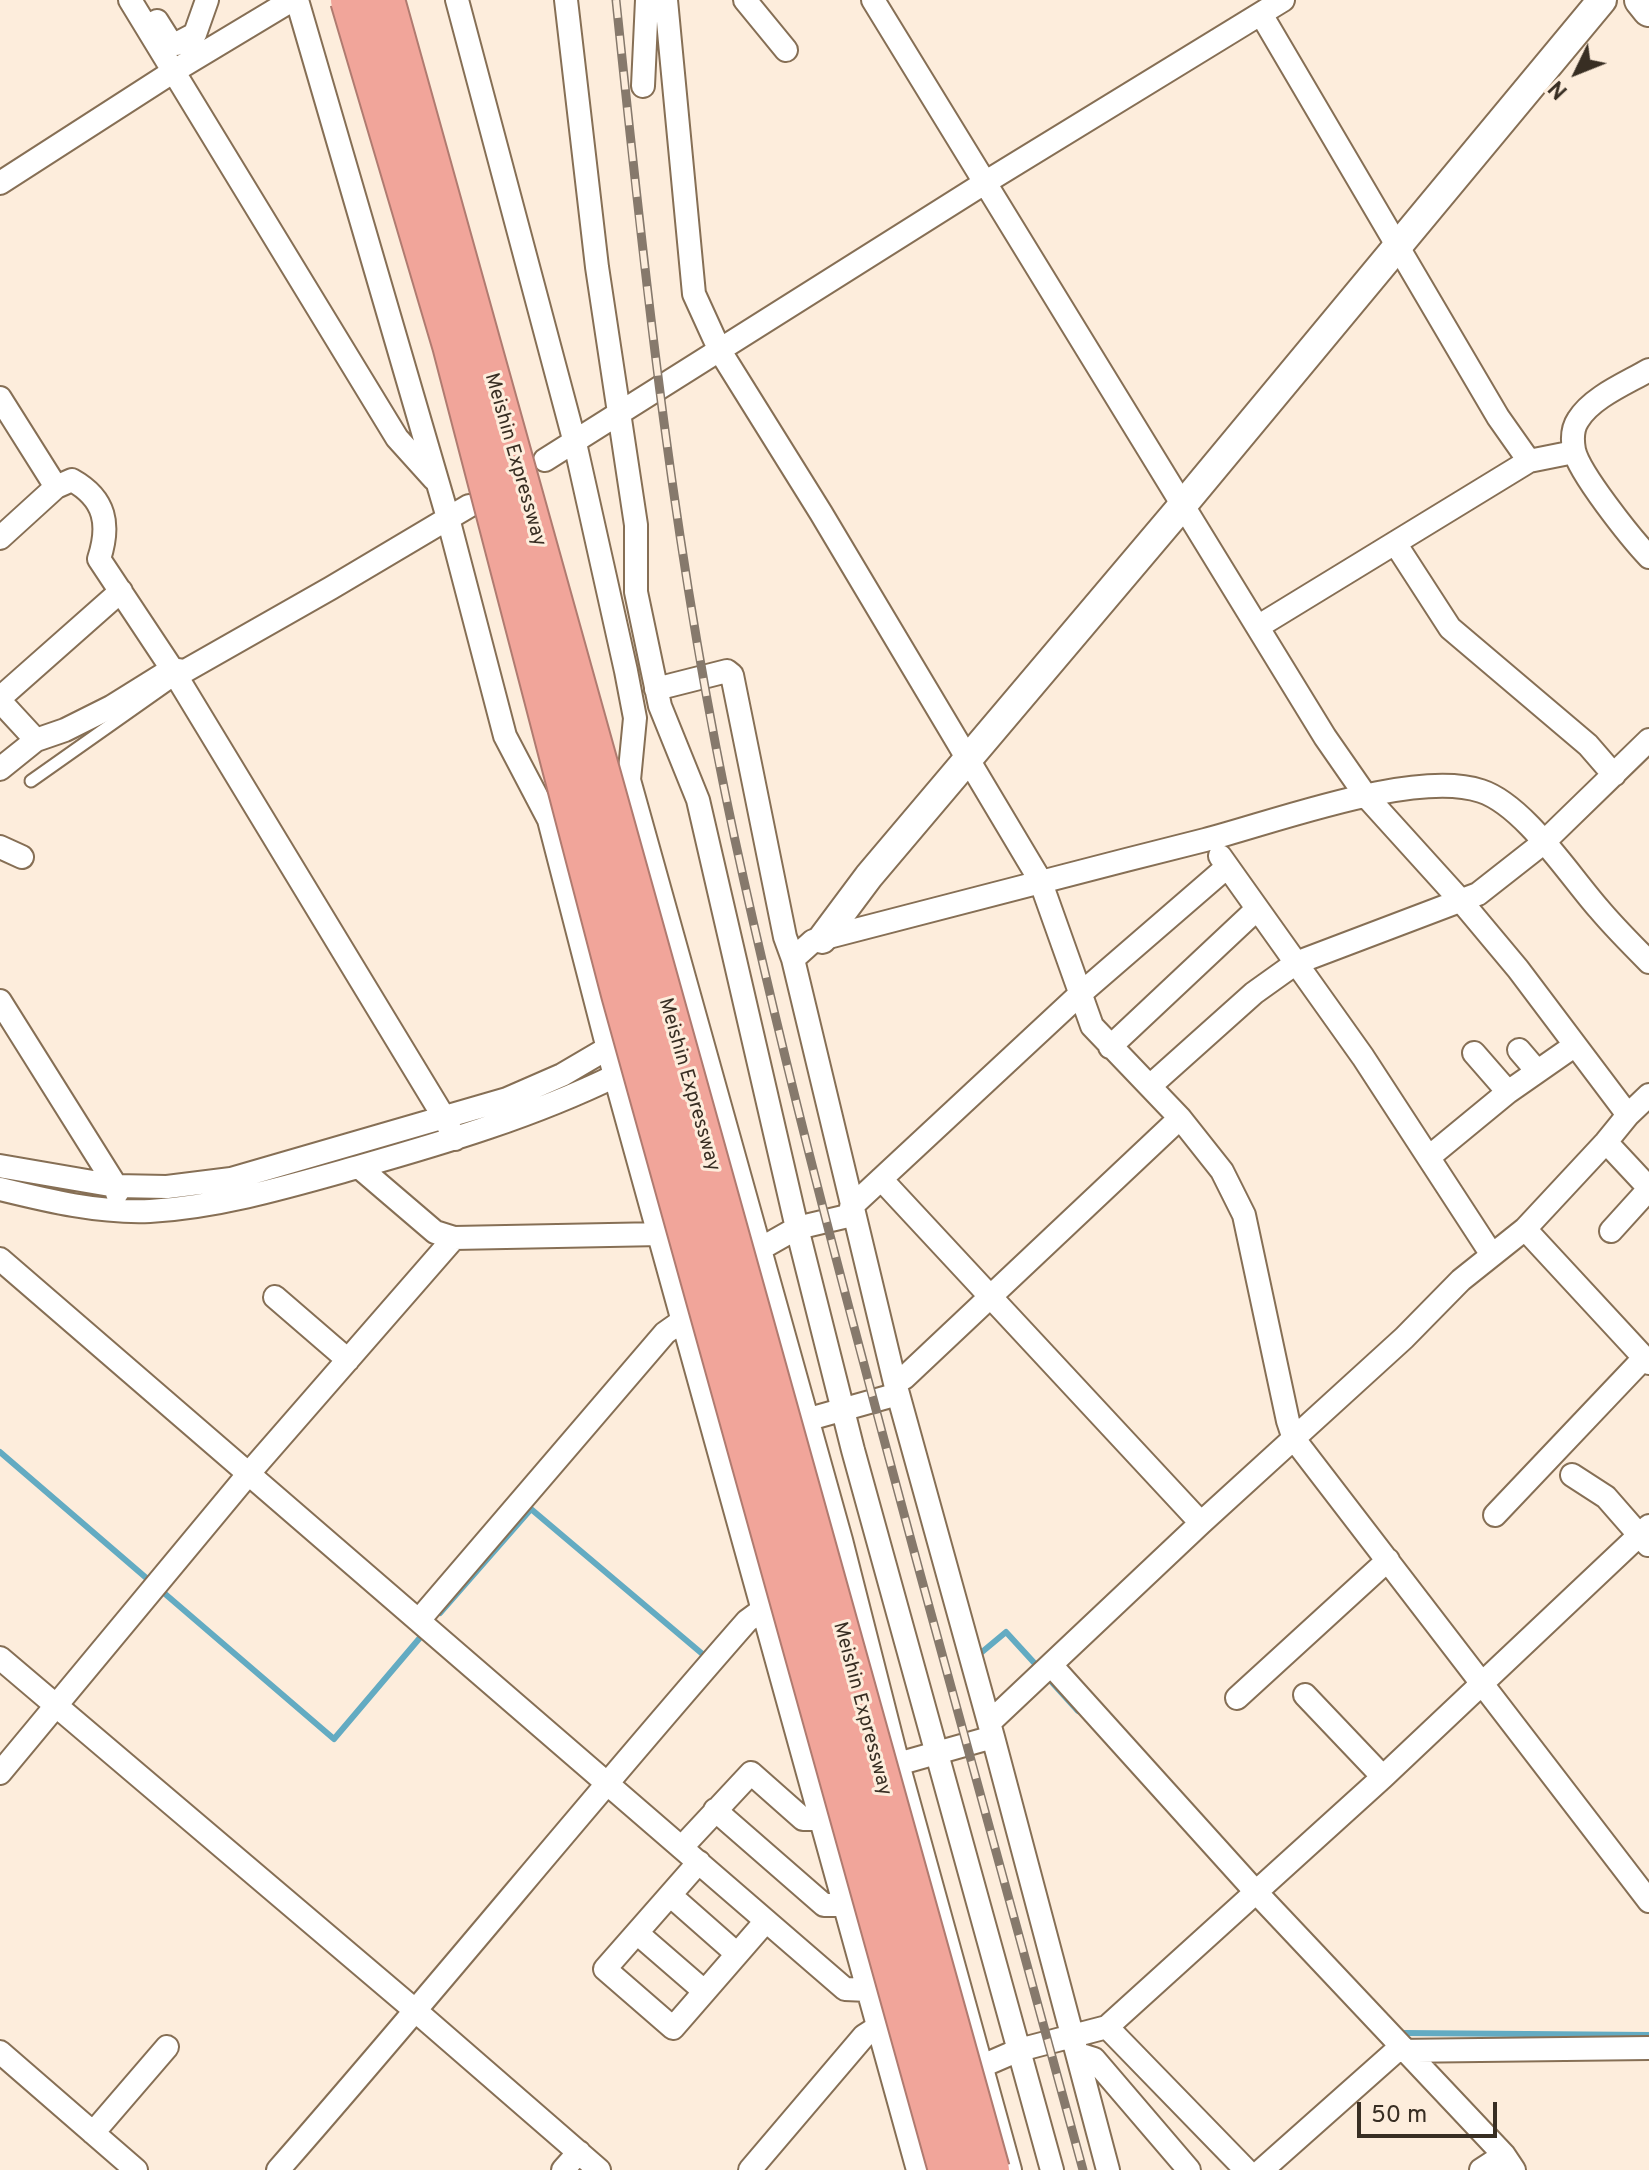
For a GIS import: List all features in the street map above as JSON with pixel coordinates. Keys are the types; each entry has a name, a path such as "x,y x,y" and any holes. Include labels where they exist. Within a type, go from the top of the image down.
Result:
{"highway":[{"name":"Meishin Expressway","path":"351,0 453,345 622,994 949,2170"},
{"name":"Meishin Expressway","path":"384,0 989,2170"}],"main road":[{"path":"1641,0 1649,10"}],"street":[{"path":"130,0 397,438 437,483"},
{"path":"143,0 169,40 176,44 195,34 207,0"},
{"path":"0,183 174,71 294,0 448,518 505,736 549,820 615,1076 918,2170"},
{"path":"457,0 575,443 635,718 629,780 808,1419 898,1764 1010,2170"},
{"path":"566,0 595,252 636,525 636,592 656,689 698,800 797,1228 843,1410 1052,2170"},
{"path":"643,86 647,0"},
{"path":"666,0 694,294 720,351 1040,880 1092,1026 1180,1118 1222,1171 1244,1215 1294,1439 1649,1901"},
{"path":"745,0 786,50"},
{"path":"873,0 1325,737 1366,796 1518,969 1628,1115"},
{"path":"545,460 986,182 1283,0"},
{"path":"822,939 869,876 1182,506 1602,0"},
{"path":"1261,14 1498,417 1529,461"},
{"path":"1649,370 1594,403 1579,417 1572,430 1574,452 1600,495 1649,557"},
{"path":"0,398 56,487"},
{"path":"1259,626 1529,461 1574,452"},
{"path":"0,538 56,487 72,480 82,486 98,506 107,522 99,559 174,674 455,1139"},
{"path":"0,769 36,740 65,730 185,671 469,506"},
{"path":"1395,543 1450,628 1588,745 1614,775"},
{"path":"36,740 0,699 121,591"},
{"path":"656,689 727,671 732,675 785,937 793,959 896,1389 1108,2170"},
{"path":"1150,1086 1254,993 1296,963 1478,894 1543,843 1649,740"},
{"path":"793,959 813,941 1040,880 1209,839 1366,796 1449,783 1484,791 1522,815 1601,912 1649,962"},
{"path":"1209,839 1429,1157 1492,1255"},
{"path":"0,847 22,857"},
{"path":"673,1283 762,1253 797,1228 852,1211 881,1179 1079,995 1227,867"},
{"path":"1110,1047 1257,909"},
{"path":"0,1001 116,1186 120,1210"},
{"path":"1429,1157 1508,1092 1574,1046"},
{"path":"0,1166 116,1186 167,1187 231,1179 507,1099 562,1075 608,1048"},
{"path":"1519,1050 1537,1071"},
{"path":"1474,1053 1508,1092"},
{"path":"0,1189 46,1201 149,1211 262,1193 455,1139 565,1100 615,1076"},
{"path":"811,1788 937,1753 991,1730 1051,1665 1201,1523 1404,1338 1461,1280 1525,1229 1649,1095"},
{"path":"716,1445 843,1410 896,1389 990,1295 1180,1118"},
{"path":"1606,1142 1649,1188 1611,1231"},
{"path":"359,1167 435,1232 454,1238 661,1234"},
{"path":"881,1179 1201,1523"},
{"path":"1495,1515 1647,1360 1525,1229"},
{"path":"0,1773 250,1472 454,1238"},
{"path":"0,1259 845,1989 868,1990"},
{"path":"275,1297 348,1360"},
{"path":"419,1620 665,1333 682,1321"},
{"path":"982,2066 1019,2050 1076,2045 1107,2027 1646,1536 1606,1497 1572,1475"},
{"path":"1237,1698 1388,1560"},
{"path":"278,2170 417,2012 606,1782 747,1621 762,1610"},
{"path":"0,1658 599,2170"},
{"path":"1051,1665 1255,1891 1509,2163 1481,2170"},
{"path":"1305,1695 1383,1777"},
{"path":"766,1921 673,2028 605,1969 670,1895 715,1810 751,1773 803,1819 820,1819"},
{"path":"715,1810 824,1905 844,1905"},
{"path":"670,1895 737,1954"},
{"path":"637,1933 704,1991"},
{"path":"750,2170 864,2036 878,2027"},
{"path":"1107,2027 1246,2170"},
{"path":"1076,2045 1094,2059 1189,2170"},
{"path":"93,2133 167,2047"},
{"path":"1262,2170 1396,2051 1649,2048"},
{"path":"0,2052 136,2170"},
{"path":"563,2170 579,2152"}],"lane":[{"path":"31,781 174,674"}],"waterway":[{"path":"0,1452 151,1582"},
{"path":"440,1613 531,1509 706,1657"},
{"path":"164,1593 334,1739 424,1633"},
{"path":"982,1652 1006,1632 1038,1667"},
{"path":"1048,1678 1078,1711"},
{"path":"1403,2033 1649,2035"}],"railway":[{"path":"616,0 664,422 695,631 735,840 799,1113 846,1295 1083,2170"}]}
